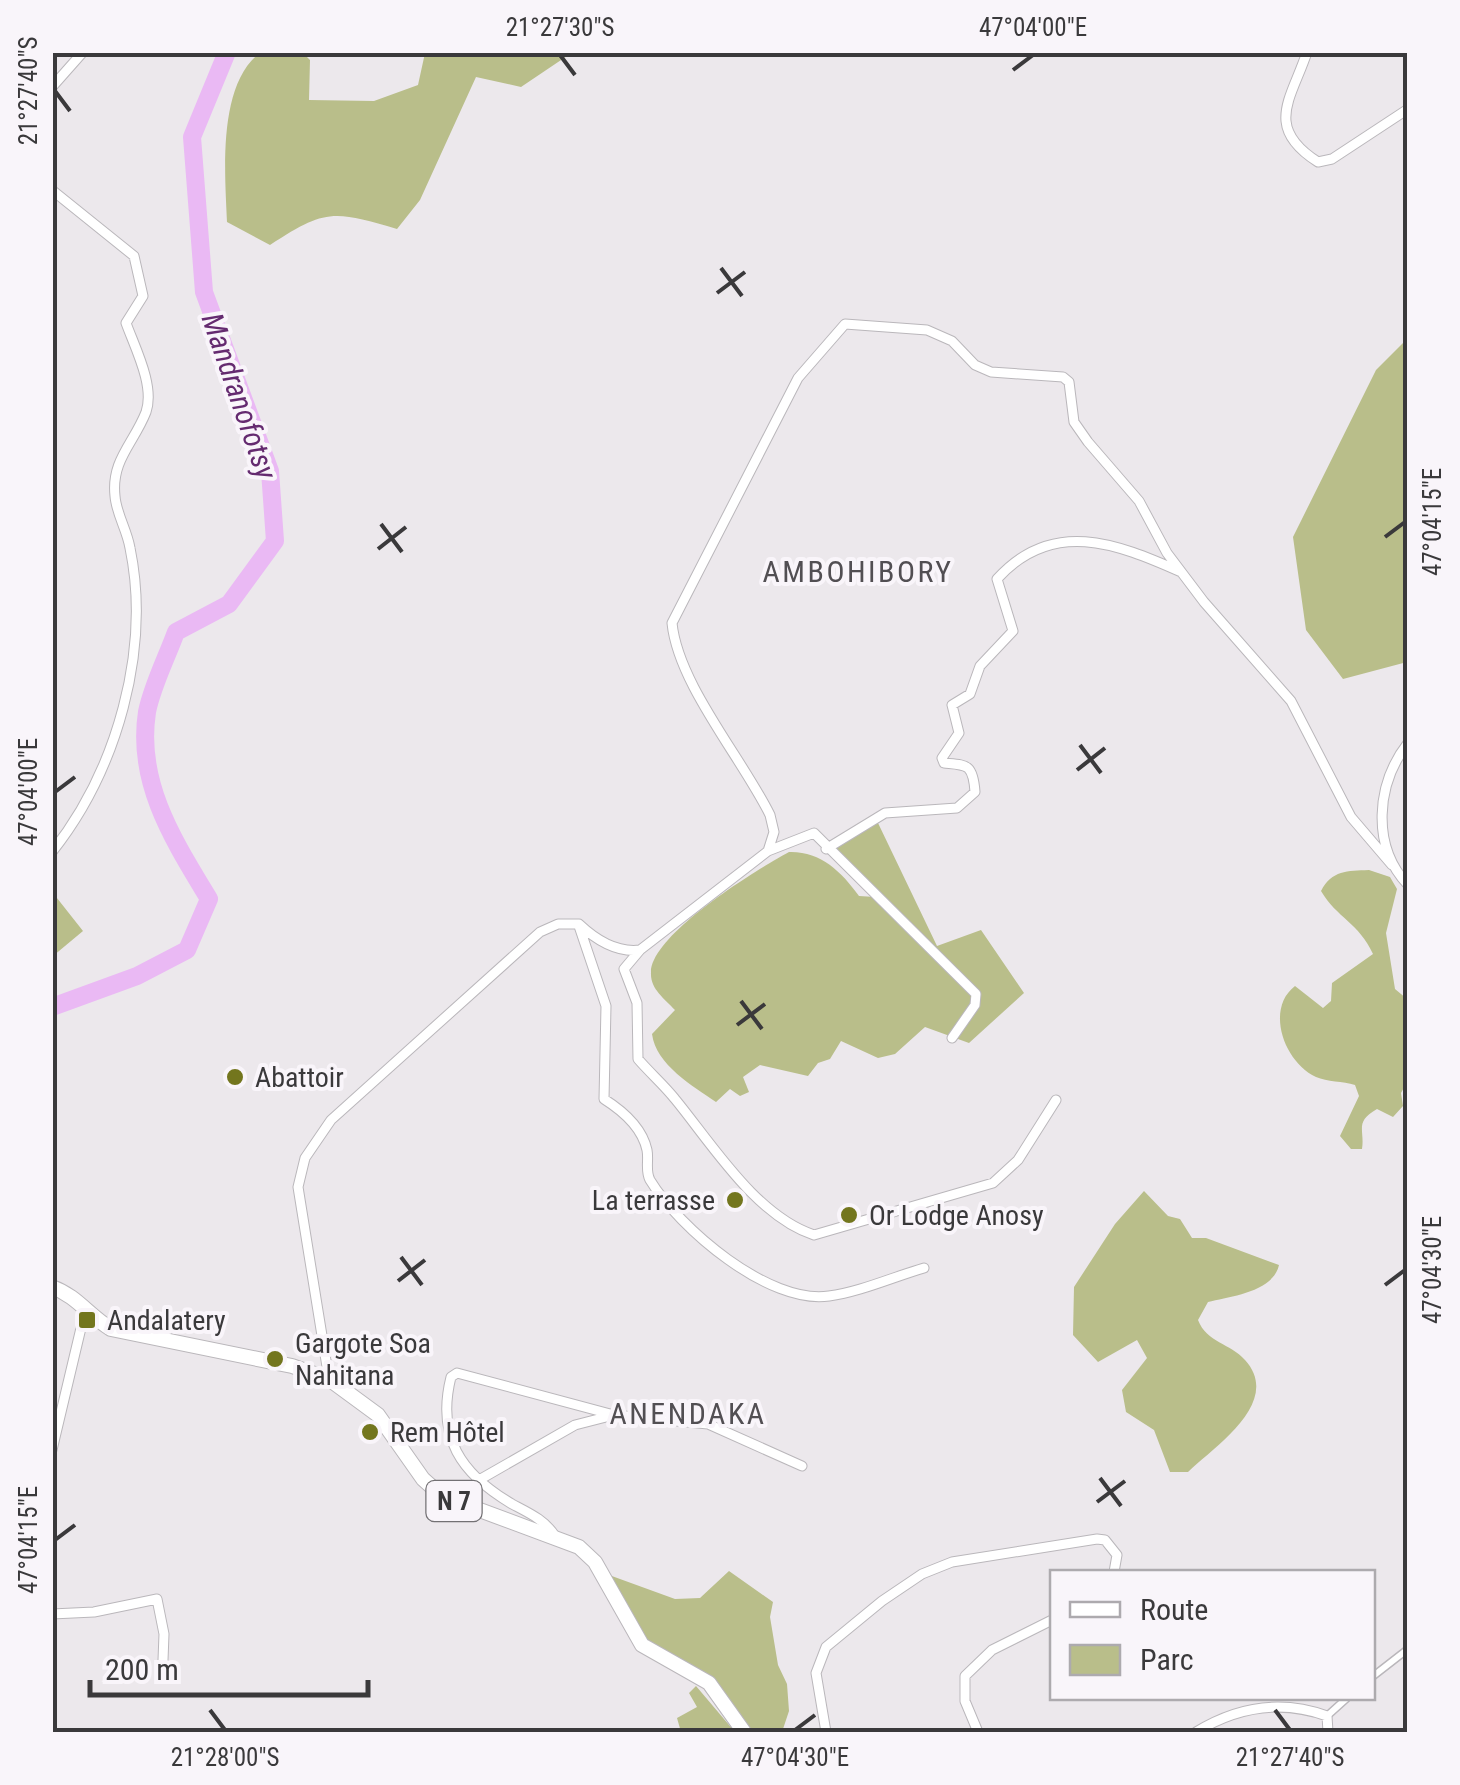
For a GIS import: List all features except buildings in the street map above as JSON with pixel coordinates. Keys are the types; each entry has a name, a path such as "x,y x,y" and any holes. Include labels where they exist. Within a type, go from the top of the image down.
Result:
{"main road":[{"name":"N 7","path":"52,1287 77,1298 90,1316 112,1329 292,1366 329,1378 378,1415 423,1480 442,1496 579,1548 606,1581 642,1645 709,1684 744,1732"}],"street":[{"path":"52,87 82,52"},
{"path":"1307,52 1284,109 1292,136 1318,162 1332,159 1408,109"},
{"path":"52,190 60,201 134,256 143,296 126,323 146,380 147,409 116,462 114,497 130,548 136,605 132,680 110,745 75,818 52,852"},
{"path":"768,851 774,832 770,815 696,686 674,642 672,623 798,378 845,324 926,330 952,342 974,364 990,372 1063,377 1069,382 1074,422 1140,501 1183,574 1291,701 1351,817 1408,885"},
{"path":"826,849 885,813 957,808 974,792 974,778 966,765 959,761 944,763 942,758 959,733 952,705 970,694 980,666 1013,630 997,578 1004,570 1035,552 1041,544 1072,541 1102,543 1183,574"},
{"path":"1392,865 1381,824 1383,802 1390,776 1408,743"},
{"path":"952,1038 975,1005 976,994 826,849 814,832 768,851 640,950 624,969 639,1018 638,1059 674,1098 716,1156 803,1232 814,1235 848,1228 875,1216 977,1192 994,1184 1018,1160 1056,1100"},
{"path":"329,1378 298,1187 305,1158 331,1120 540,932 558,924 578,924 595,940 626,952 640,950"},
{"path":"578,924 606,1006 604,1099 624,1112 642,1139 647,1175 708,1244 760,1279 809,1296 828,1296 924,1268"},
{"path":"52,1450 81,1328 90,1316"},
{"path":"555,1536 545,1522 461,1464 447,1434 448,1388 457,1373 614,1414 708,1424 802,1466"},
{"path":"479,1480 575,1425 614,1414"},
{"path":"826,1732 816,1673 826,1647 922,1574 952,1562 1096,1538 1105,1540 1117,1555 1114,1570"},
{"path":"52,1614 94,1612 157,1600 164,1634 162,1660"},
{"path":"978,1732 965,1701 965,1676 992,1650 1050,1621"},
{"path":"1375,1676 1408,1649"},
{"path":"1327,1716 1345,1700"},
{"path":"1196,1732 1232,1712 1249,1708 1310,1710 1327,1716"},
{"path":"1327,1716 1328,1732"}],"green space":[{"path":"261,52 303,53 310,60 309,100 374,101 418,85 425,53 591,53 570,54 521,87 476,77 420,200 397,229 358,218 330,216 304,225 270,245 227,222 225,156 230,107 247,67"},
{"path":"1407,339 1407,662 1343,679 1306,630 1293,537 1376,370"},
{"path":"878,823 937,946 981,930 1024,993 969,1043 925,1027 895,1054 878,1058 841,1041 830,1059 818,1063 808,1076 760,1065 743,1077 749,1092 740,1096 730,1089 716,1102 677,1074 655,1045 652,1034 675,1010 653,983 651,972 656,957 686,922 789,852 820,859 845,878 859,896 875,897 830,847"},
{"path":"1369,870 1390,877 1397,889 1386,933 1395,989 1407,999 1407,1082 1401,1093 1403,1106 1393,1117 1377,1109 1365,1118 1362,1149 1351,1149 1340,1136 1359,1096 1355,1085 1320,1079 1305,1070 1287,1048 1280,1021 1286,996 1295,986 1323,1008 1331,1001 1332,983 1373,954 1321,891 1335,875"},
{"path":"53,893 83,931 52,956"},
{"path":"1144,1191 1168,1216 1180,1219 1192,1238 1206,1238 1279,1265 1260,1287 1208,1302 1198,1320 1207,1334 1245,1360 1255,1376 1256,1392 1241,1422 1188,1472 1170,1472 1154,1430 1126,1412 1122,1390 1147,1358 1137,1340 1098,1362 1073,1335 1074,1287 1115,1224"},
{"path":"729,1571 773,1602 770,1617 778,1665 787,1684 789,1711 782,1732 747,1732 729,1700 655,1654 609,1575 675,1599 700,1598"},
{"path":"696,1686 735,1732 681,1732 677,1718 697,1707 689,1693"}],"waterway":[{"name":"Mandranofotsy","path":"52,1007 137,976 187,950 209,899 171,833 153,787 147,763 147,712 176,632 229,604 275,541 270,471 204,292 192,137 227,52"}],"place":[{"name":"Abattoir","path":"235,1077"},
{"name":"La terrasse","path":"735,1200"},
{"name":"Or Lodge Anosy","path":"849,1215"},
{"name":"Andalatery","path":"87,1320"},
{"name":"Gargote Soa Nahitana","path":"275,1359"},
{"name":"Rem Hôtel","path":"370,1432"}],"district":[{"name":"AMBOHIBORY","path":"858,572"},
{"name":"ANENDAKA","path":"688,1414"}]}
